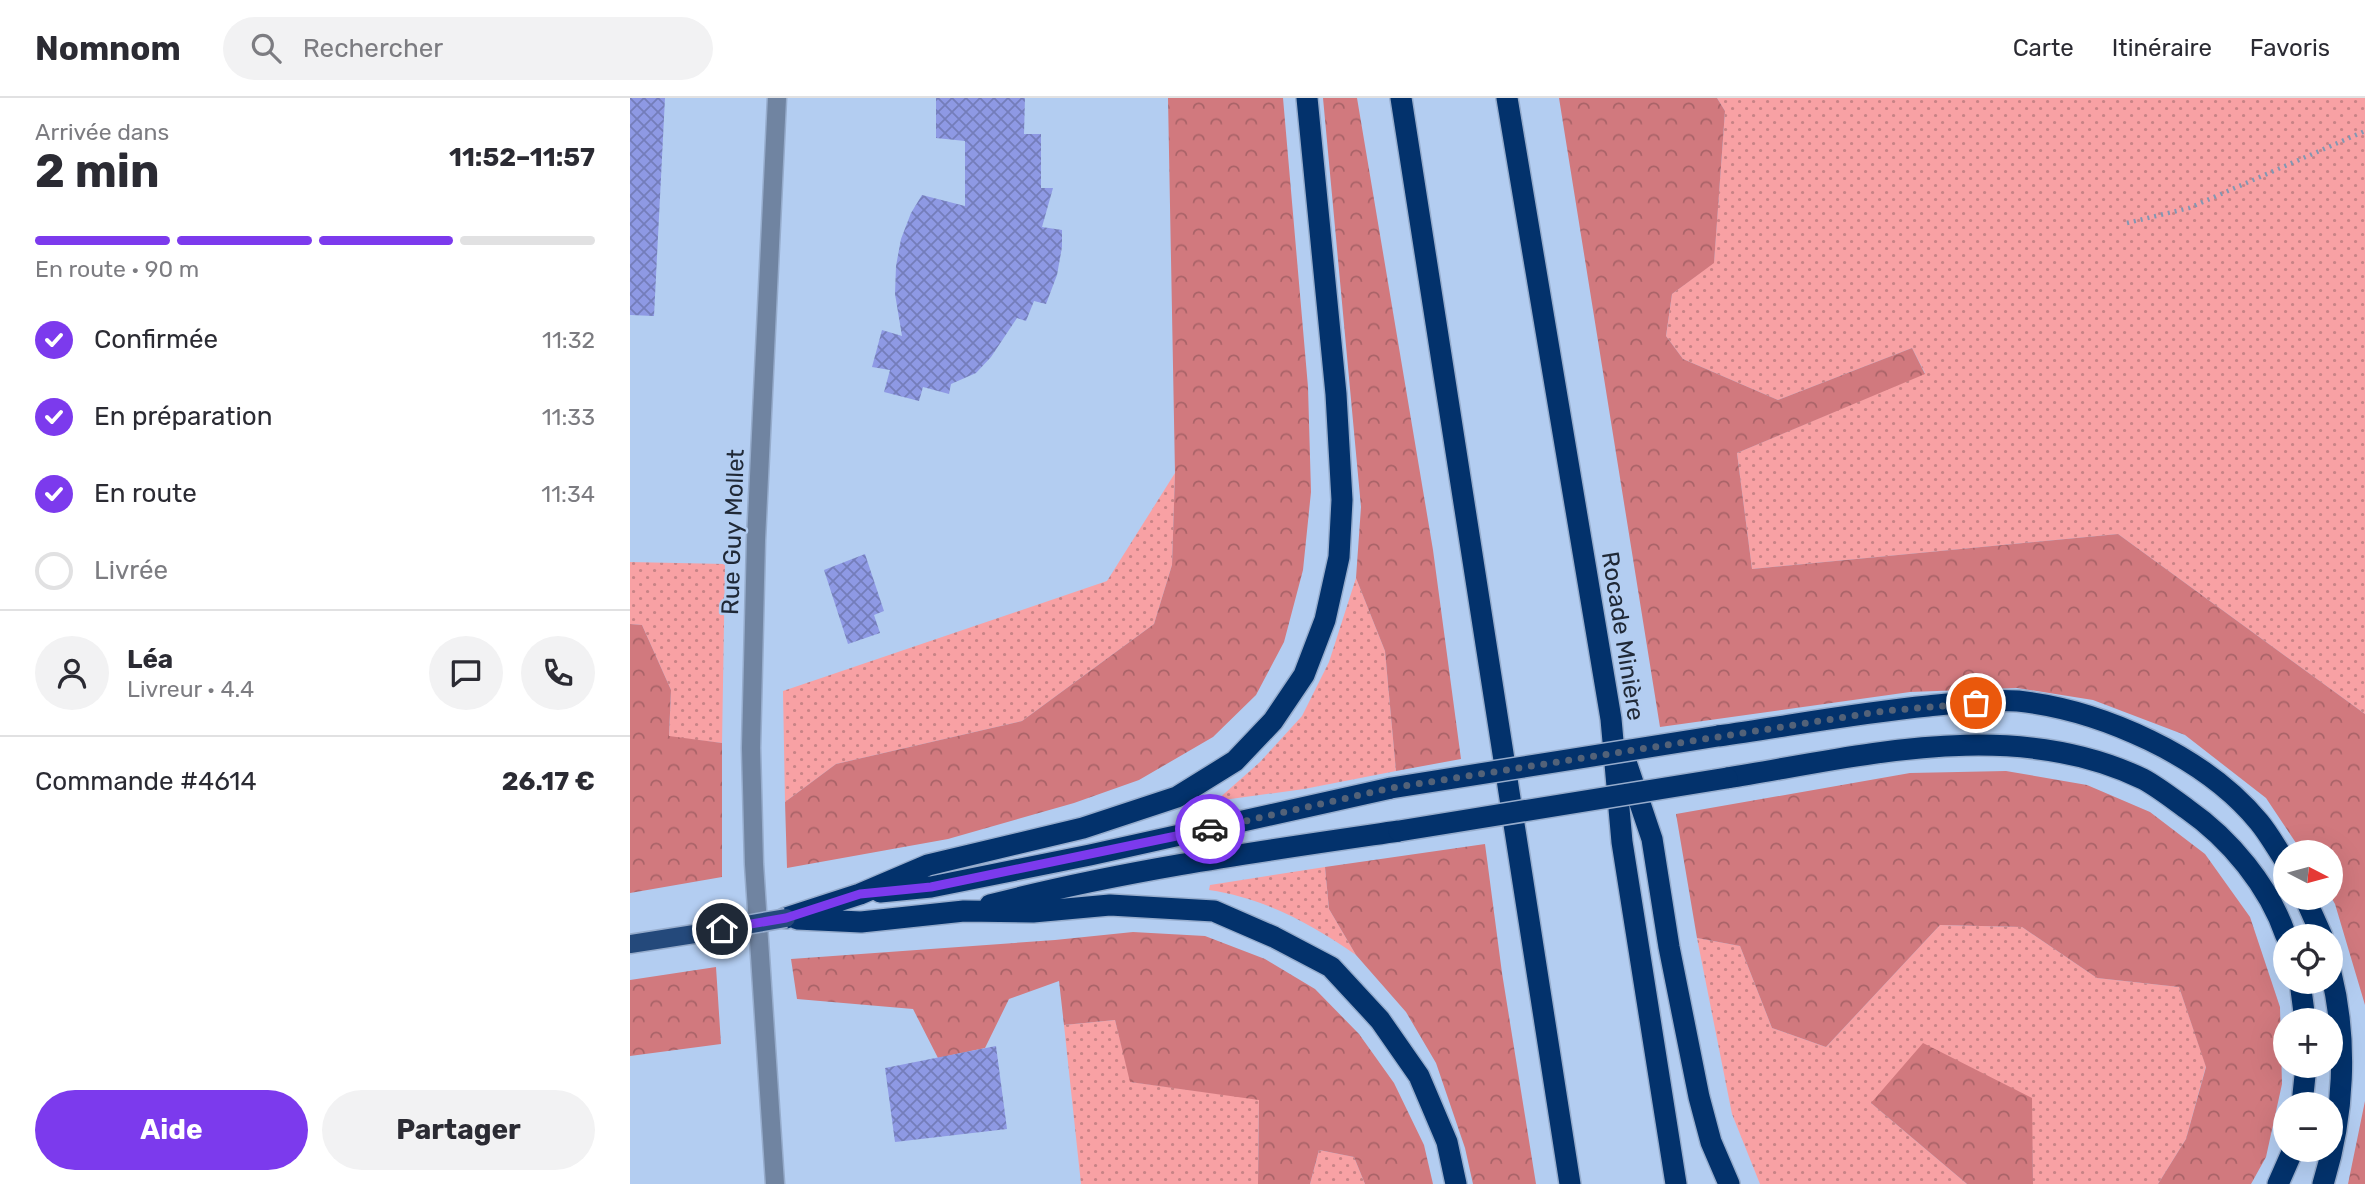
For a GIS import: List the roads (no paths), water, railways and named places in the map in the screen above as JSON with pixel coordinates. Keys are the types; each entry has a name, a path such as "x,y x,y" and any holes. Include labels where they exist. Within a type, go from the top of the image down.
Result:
{"highway":[{"path":"786,918 860,894 928,865 1083,828 1177,797 1235,761 1273,721 1304,675 1325,620 1339,557 1342,500 1336,394 1307,98"},
{"path":"1401,98 1570,1184"},
{"name":"Rocade Minière","path":"1507,98 1611,719 1622,842 1675,1184"},
{"path":"860,894 931,887 1391,788 1884,711 2016,701 2072,710 2122,727 2165,749 2217,782 2259,821 2273,842"},
{"path":"1611,719 1652,839 1669,947 1699,1097 1711,1142 1729,1184"},
{"path":"964,911 1033,894 1209,859 1910,748 1994,744 2070,752 2144,780 2208,824 2254,873 2280,924"},
{"path":"786,918 861,922 964,911 1033,912 1110,905 1214,911 1274,937 1331,967 1380,1020 1419,1076 1447,1142 1456,1184"},
{"path":"2323,1184 2339,1116 2342,1058 2336,994"},
{"path":"2278,1184 2288,1162"}],"main road":[{"path":"630,944 786,918"}],"street":[{"name":"Rue Guy Mollet","path":"775,1184 763,968 754,864 751,748 756,540 777,98"}]}
